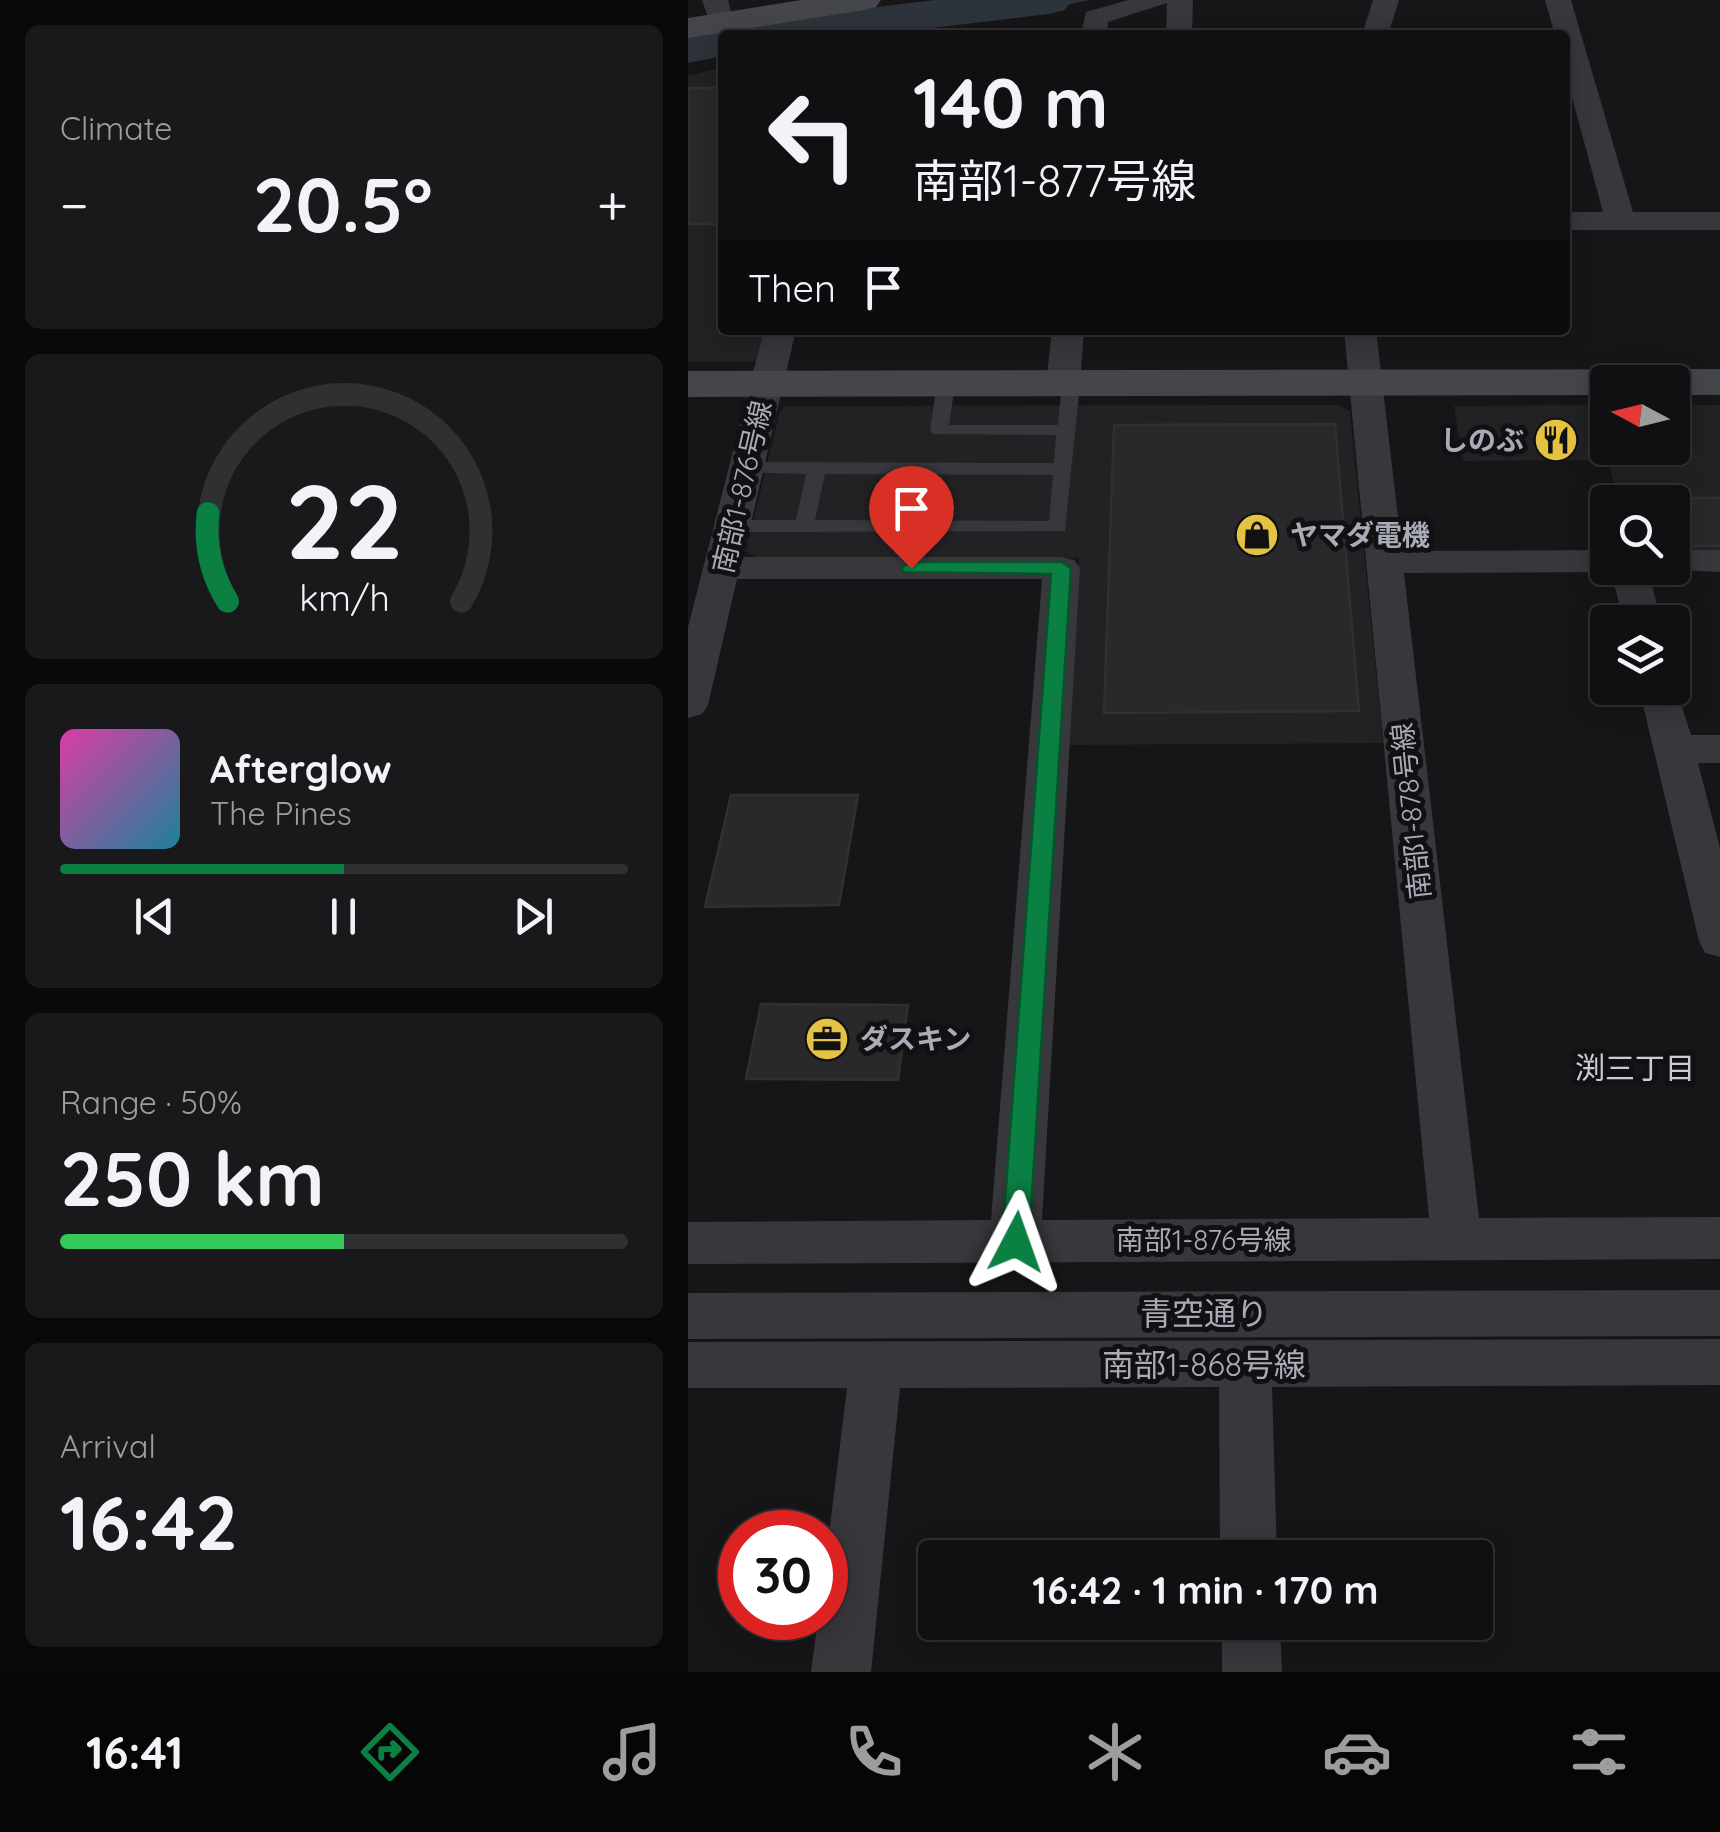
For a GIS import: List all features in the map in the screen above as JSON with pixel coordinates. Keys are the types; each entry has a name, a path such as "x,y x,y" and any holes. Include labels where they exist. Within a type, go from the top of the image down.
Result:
{"street":[{"path":"1094,30 1095,18 1156,0"},
{"path":"1179,30 1180,0"},
{"path":"1377,30 1386,0"},
{"path":"1558,0 1566,30"},
{"path":"708,16 847,1"},
{"path":"1570,43 1620,220"},
{"path":"1570,220 1720,220"},
{"name":"南部1-876号線","path":"688,705 779,335"},
{"path":"1067,384 1068,335"},
{"name":"南部1-878号線","path":"1360,335 1456,1239"},
{"path":"688,384 1720,382"},
{"path":"1385,562 1590,561"},
{"path":"1690,561 1720,561"},
{"path":"722,568 1062,568 1016,1242"},
{"path":"1663,705 1720,940"},
{"path":"1674,749 1720,749"},
{"name":"南部1-876号線","path":"688,1243 1720,1238"},
{"name":"青空通り","path":"688,1316 1720,1313"},
{"name":"南部1-868号線","path":"688,1365 1720,1362"},
{"path":"1245,1364 1249,1540"},
{"path":"841,1672 876,1367"},
{"path":"1251,1640 1252,1672"}],"lane":[{"path":"946,384 939,430 1066,430"},
{"path":"732,526 1058,527 1067,384"},
{"path":"746,468 1063,469"},
{"path":"804,527 817,468"}],"shaded area":[{"path":"992,0 1090,0 1004,17 873,30 805,30 801,19"},
{"path":"718,68 718,335 765,335 758,362 688,362 688,76"},
{"path":"1338,405 1350,411 1383,743 1068,745 1079,558 757,558 746,551 780,411 786,406"},
{"path":"1590,405 1590,460 1463,461 1454,406"},
{"path":"1690,405 1720,405 1720,551 1690,551 1690,485 1615,485 1609,465 1690,465"}],"building":[{"path":"688,88 718,88 718,224 688,224"},
{"path":"1335,424 1359,711 1104,713 1114,425"},
{"path":"1690,498 1721,498 1721,546 1690,546"},
{"path":"731,795 858,795 839,905 705,907"},
{"path":"761,1004 908,1005 898,1080 746,1079"}],"waterway":[{"path":"800,30 1049,0"},
{"path":"688,49 718,43"}],"place":[{"name":"しのぶ","path":"1556,440"},
{"name":"ヤマダ電機","path":"1257,535"},
{"name":"ダスキン","path":"827,1039"}],"district":[{"name":"渕三丁目","path":"1635,1069"}],"route":[{"path":"911,568 1062,568 1016,1242"}]}
